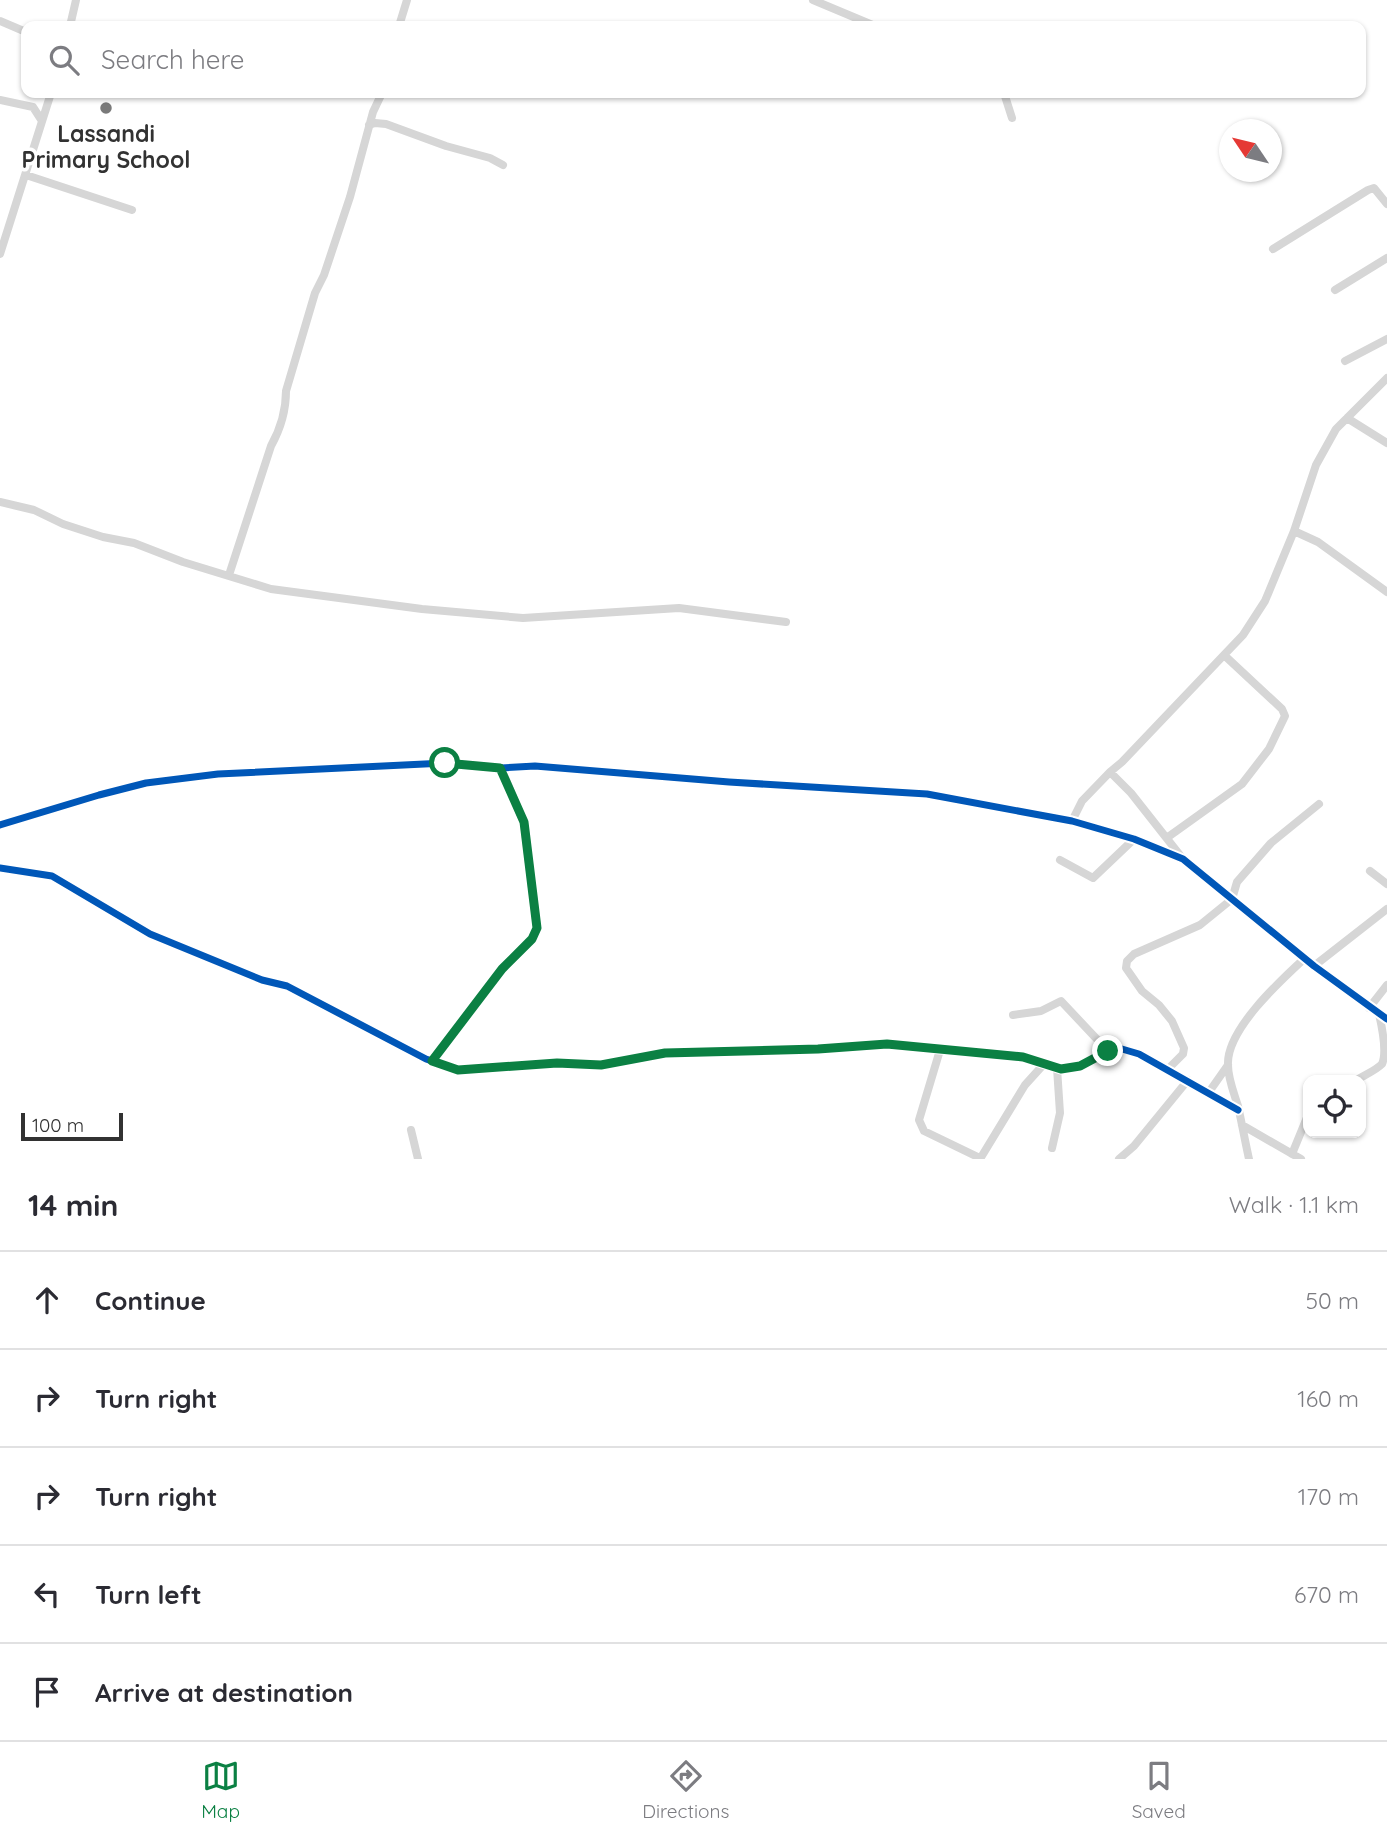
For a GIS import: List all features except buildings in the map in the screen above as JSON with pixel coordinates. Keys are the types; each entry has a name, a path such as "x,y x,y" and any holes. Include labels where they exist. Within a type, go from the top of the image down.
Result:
{"street":[{"path":"71,21 76,0"},
{"path":"401,21 407,0"},
{"path":"813,0 863,21"},
{"path":"0,21 21,30"},
{"path":"33,107 45,98"},
{"path":"0,254 49,98"},
{"path":"229,575 271,446 282,427 286,391 315,293 324,275 350,197 369,125 380,98"},
{"path":"1006,98 1012,118"},
{"path":"0,100 33,107 42,121"},
{"path":"369,125 386,124 446,146 490,158 503,165"},
{"path":"26,175 132,210"},
{"path":"1273,249 1368,190 1374,188 1387,204"},
{"path":"1335,290 1387,258"},
{"path":"1345,361 1387,339"},
{"path":"1072,821 1082,802 1243,635 1265,601 1294,531 1316,465 1336,429 1387,378"},
{"path":"1347,418 1387,443"},
{"path":"0,502 34,510 90,533 134,543 183,562 271,589 523,618 679,608 786,622"},
{"path":"1294,531 1318,542 1387,592"},
{"path":"1168,837 1241,784 1269,749 1285,716 1282,709 1224,655"},
{"path":"0,825 146,783 218,774 445,763 500,768 534,766 729,782 927,794 1072,821 1134,839 1183,859"},
{"path":"432,1061 502,969 532,939 537,928 524,822 500,768"},
{"path":"1110,772 1168,837 1183,859 1314,966 1387,1019"},
{"path":"1168,1069 1183,1054 1184,1048 1172,1021 1135,983 1126,964 1134,954 1200,925 1232,899 1237,882 1271,844 1319,804"},
{"path":"1060,860 1093,878 1134,839"},
{"path":"0,868 52,876 150,934 262,981 287,986 432,1061 458,1070 557,1063 601,1065 665,1053 818,1049 887,1044 1023,1057 1057,1068 1080,1066 1108,1051 1122,1049 1139,1054 1168,1069 1238,1110"},
{"path":"1370,871 1387,884"},
{"path":"1314,966 1387,909"},
{"path":"1249,1159 1227,1065 1229,1051 1269,991 1305,958"},
{"path":"1369,1008 1387,985"},
{"path":"1013,1016 1041,1011 1062,1000 1108,1051"},
{"path":"1365,1075 1382,1064 1386,1057 1379,1014"},
{"path":"940,1050 919,1120 920,1126 924,1131 980,1158 1025,1085 1044,1064"},
{"path":"1209,1092 1227,1065"},
{"path":"1052,1148 1060,1113 1057,1068"},
{"path":"1119,1159 1134,1146 1188,1080"},
{"path":"1242,1125 1301,1159"},
{"path":"1292,1154 1303,1127"},
{"path":"411,1130 418,1159"}],"cycle path":[{"path":"0,825 146,783 218,774 445,763 501,768 535,766 729,782 927,794 1072,821 1134,839 1183,859 1314,966 1387,1019"},
{"path":"0,868 52,876 150,934 262,980 287,986 426,1059 458,1070 557,1063 601,1065 665,1053 818,1049 887,1044 1023,1057 1061,1069 1080,1066 1108,1051 1122,1049 1139,1054 1238,1110"}],"place":[{"name":"Lassandi Primary School","path":"106,108"}],"route":[{"path":"445,763 500,768 524,822 537,928 532,939 502,969 432,1061 458,1070 557,1063 601,1065 665,1053 818,1049 887,1044 1023,1057 1061,1069 1080,1066 1108,1051"}]}
